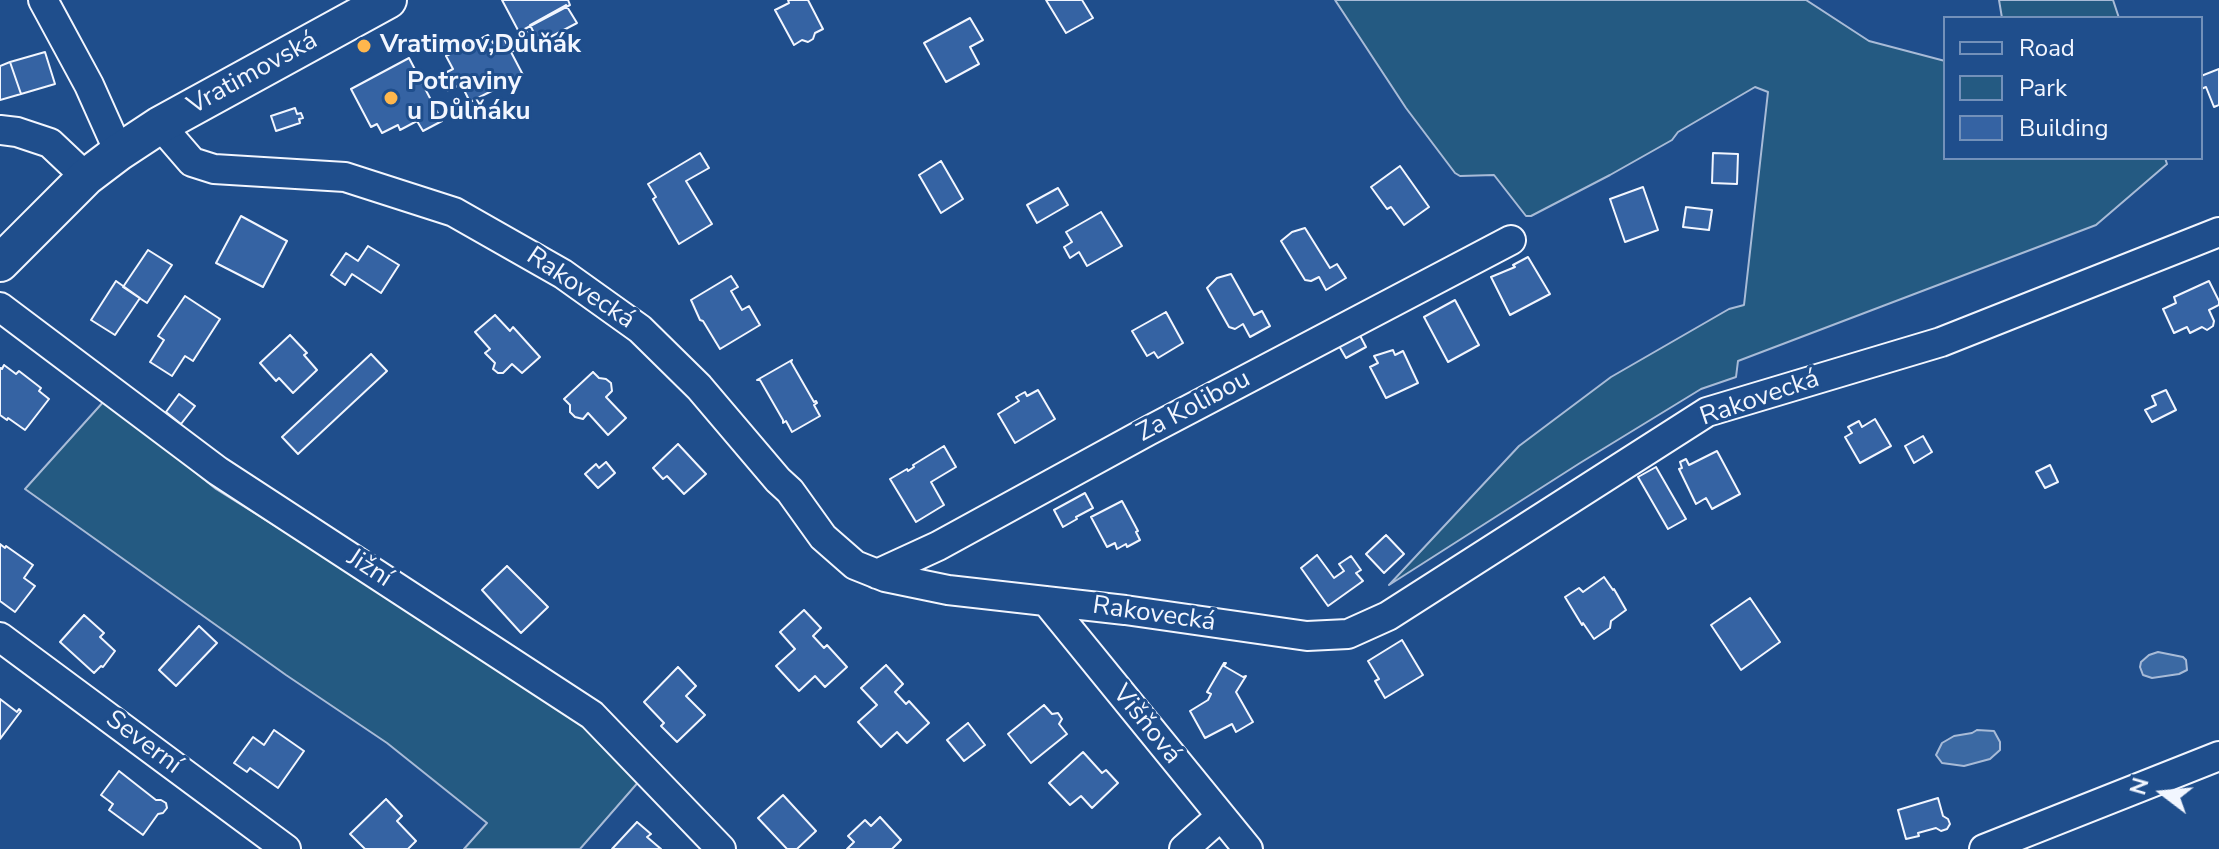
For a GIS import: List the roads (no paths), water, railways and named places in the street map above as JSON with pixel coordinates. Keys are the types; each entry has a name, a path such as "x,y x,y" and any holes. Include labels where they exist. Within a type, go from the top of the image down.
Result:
{"main road":[{"name":"Vratimovská","path":"0,263 86,177 119,152 160,125 388,0"}],"street":[{"path":"43,0 89,85 119,152"},
{"name":"Rakovecká","path":"160,125 192,162 214,169 345,177 454,212 563,274 640,329 699,387 790,491 823,537 855,565 877,574 948,590 1307,636 1348,634 1388,616 1707,412 1941,342 2219,232"},
{"path":"0,130 50,143 86,177"},
{"name":"Za Kolibou","path":"877,574 938,546 1148,431 1511,240"},
{"name":"Jižní","path":"0,307 218,471 592,715 721,849"},
{"name":"Višňová","path":"1046,601 1248,849"},
{"name":"Severní","path":"0,637 286,849"},
{"path":"1984,849 2219,756"},
{"path":"1184,849 1220,817"}],"place":[{"name":"Vratimov,Důlňák","path":"364,46"},
{"name":"Potraviny u Důlňáku","path":"391,98"}]}
